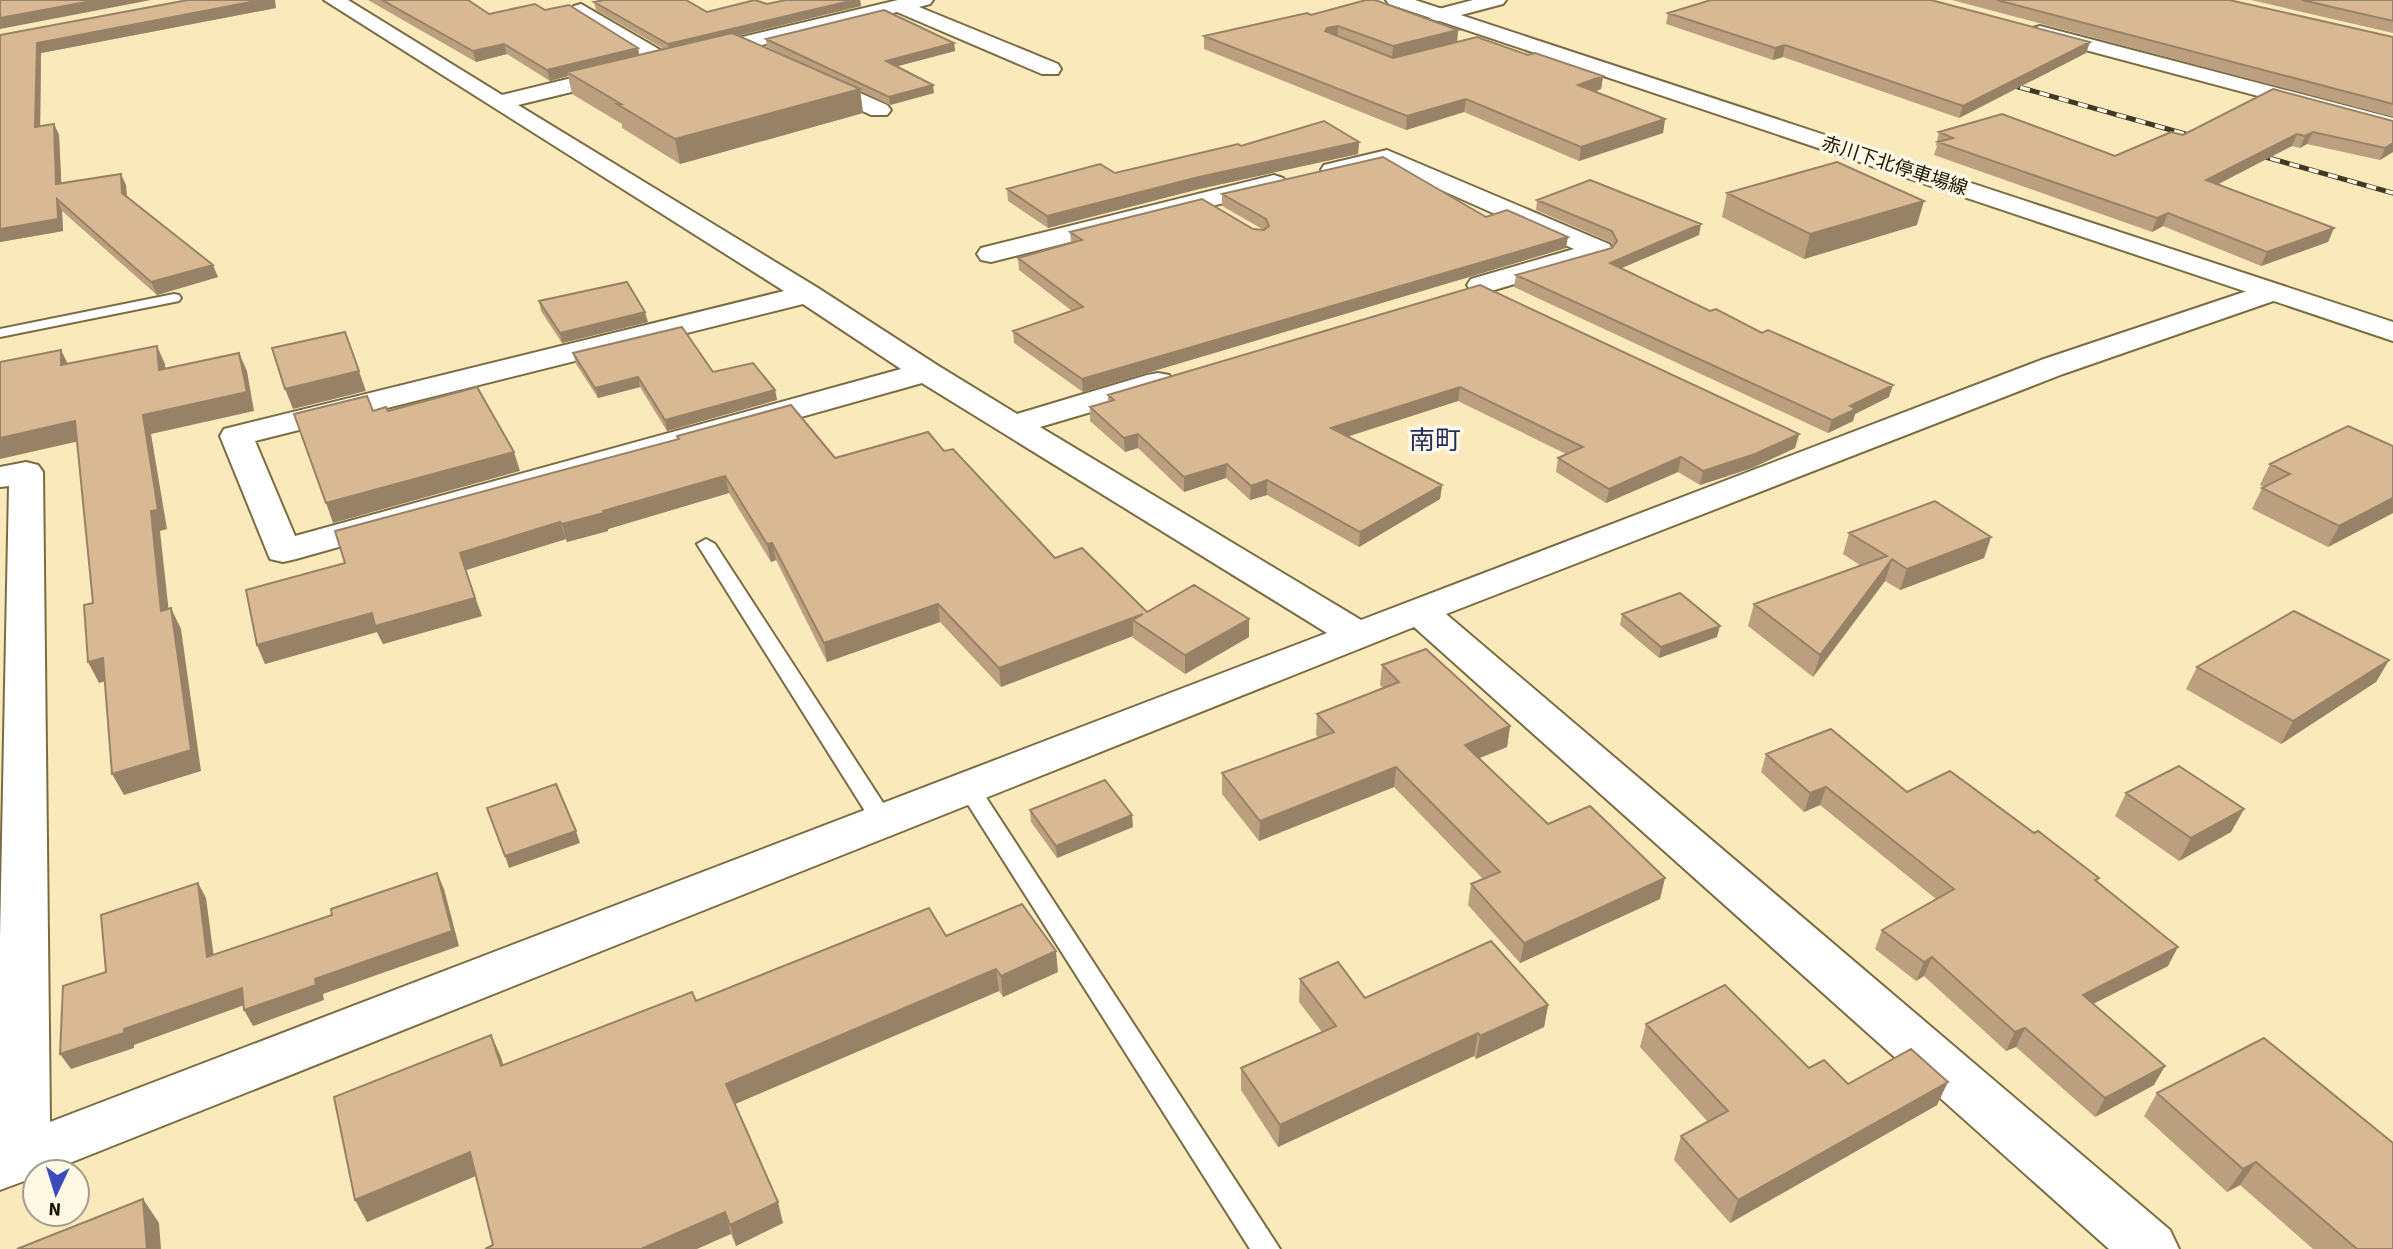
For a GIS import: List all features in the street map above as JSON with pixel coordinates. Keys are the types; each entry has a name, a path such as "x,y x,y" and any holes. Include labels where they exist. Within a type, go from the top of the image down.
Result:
{"street":[{"path":"334,0 808,294 926,372 1358,635"},
{"path":"499,103 923,0"},
{"name":"赤川下北停車場線","path":"1396,0 2393,332"},
{"path":"1438,15 1496,0"},
{"path":"900,6 1050,69"},
{"path":"581,10 666,62"},
{"path":"2014,25 2393,125"},
{"path":"737,44 773,61"},
{"path":"797,71 879,110"},
{"path":"991,254 1200,200 1387,157 1599,250 1468,289 1517,302"},
{"path":"0,477 26,472 11,1162 1419,611 2052,367 2272,292"},
{"path":"808,294 236,436 283,551 926,372"},
{"path":"1014,425 1188,373"},
{"path":"1800,435 1836,452"},
{"path":"1419,611 2150,1249"}],"lane":[{"path":"1476,44 1501,37"},
{"path":"1200,200 1223,214"},
{"path":"0,333 174,298"},
{"path":"706,544 883,821"},
{"path":"968,787 1266,1249"}],"building":[{"path":"0,0 97,0 0,18"},
{"path":"188,0 261,0 37,43 35,127 54,124 56,184 121,174 122,193 213,265 151,282 57,199 58,219 0,229 0,35"},
{"path":"382,0 468,0 489,14 535,4 545,10 569,5 638,48 547,70 504,44 473,51"},
{"path":"686,0 707,12 755,0 767,4 786,0 854,0 668,44 594,2"},
{"path":"1375,0 1458,30 1393,46 1338,26 1325,31 1393,58 1477,37 1528,55 1535,53 1603,76 1578,85 1665,119 1581,147 1466,99 1407,116 1204,36 1307,13 1311,15"},
{"path":"1711,0 1931,0 2090,42 1963,106 1785,45 1775,48 1668,13"},
{"path":"1997,0 2229,0 2393,37 2393,104"},
{"path":"2302,0 2393,0 2393,21"},
{"path":"884,10 954,43 886,61 933,85 889,97 766,39"},
{"path":"732,33 860,89 675,139 567,72"},
{"path":"2273,89 2393,121 2393,143 2385,148 2313,132 2305,136 2297,134 2206,180 2334,228 2267,252 2168,213 2157,218 1938,142 1953,138 1939,132 2002,114 2115,156 2171,132 2183,135"},
{"path":"1324,121 1359,142 1199,177 1047,216 1007,189 1100,164 1115,173 1238,144 1241,146"},
{"path":"1383,157 1486,217 1507,210 1568,237 1082,379 1013,331 1083,307 1018,258 1082,240 1070,232 1202,199 1253,229 1264,230 1269,226 1266,219 1222,194"},
{"path":"1837,162 1924,201 1810,234 1727,193"},
{"path":"1590,180 1701,224 1610,263 1710,311 1716,309 1762,333 1768,330 1893,385 1850,406 1856,409 1832,420 1516,275 1612,248 1617,241 1612,231 1537,200"},
{"path":"627,282 645,312 560,333 539,301"},
{"path":"1480,285 1799,434 1755,454 1703,471 1681,457 1609,489 1558,458 1583,447 1460,387 1331,428 1442,485 1360,532 1267,480 1251,486 1227,464 1184,477 1138,434 1124,438 1090,407 1114,400 1108,395"},
{"path":"682,327 713,372 753,363 775,390 665,420 638,377 595,388 573,353"},
{"path":"345,332 359,371 285,389 272,348"},
{"path":"157,346 159,370 239,353 247,392 143,415 158,510 151,511 161,611 171,608 191,750 112,774 103,658 88,662 84,605 93,603 75,421 0,438 0,362 61,350 61,365"},
{"path":"477,387 514,452 326,503 294,414 367,396 373,411 386,407 388,411"},
{"path":"791,405 835,458 928,432 944,451 953,449 1055,558 1082,548 1147,612 1194,585 1249,619 1185,655 1133,620 1143,614 999,668 938,604 824,643 772,543 767,544 725,476 460,553 475,598 375,626 372,613 257,645 246,590 345,563 335,531 679,439 677,436"},
{"path":"2348,426 2393,446 2393,498 2339,526 2262,488 2290,474 2270,464"},
{"path":"1935,501 1991,537 1907,569 1892,559 1820,655 1754,604 1887,556 1849,533"},
{"path":"1680,593 1720,626 1661,647 1622,614"},
{"path":"2294,611 2389,660 2293,721 2197,667"},
{"path":"1426,649 1510,726 1465,745 1548,824 1590,806 1665,878 1524,943 1471,884 1500,872 1396,767 1260,821 1222,773 1334,732 1317,714 1399,682 1382,665"},
{"path":"1831,729 1907,792 1950,771 2034,833 2038,831 2099,878 2095,880 2178,947 2083,995 2165,1066 2105,1098 2025,1028 2015,1032 1932,957 1924,962 1882,930 1954,889 1826,787 1810,793 1766,754"},
{"path":"2179,766 2244,809 2191,838 2126,793"},
{"path":"1105,780 1132,815 1056,846 1030,810"},
{"path":"556,784 576,831 505,856 487,808"},
{"path":"437,873 452,931 315,979 316,985 244,1010 242,988 60,1054 63,986 106,972 101,915 198,883 207,957 332,915 331,909"},
{"path":"1022,904 1056,951 1001,976 996,969 726,1084 778,1202 730,1225 725,1212 641,1249 485,1249 493,1245 470,1152 355,1200 334,1097 491,1035 501,1066 692,992 696,1001 929,908 946,936"},
{"path":"1491,941 1548,1005 1480,1036 1478,1033 1280,1125 1241,1068 1336,1026 1300,979 1338,962 1365,998"},
{"path":"1725,985 1809,1068 1824,1060 1848,1084 1911,1049 1948,1082 1738,1200 1681,1136 1728,1111 1646,1024"},
{"path":"2264,1038 2393,1143 2393,1249 2357,1249 2256,1162 2243,1169 2157,1093"},
{"path":"143,1199 147,1249 17,1249 70,1228 91,1228 91,1220"}],"railway":[{"path":"2001,82 2203,139"},
{"path":"2251,153 2393,193"}],"district":[{"name":"南町","path":"1435,440"}]}
